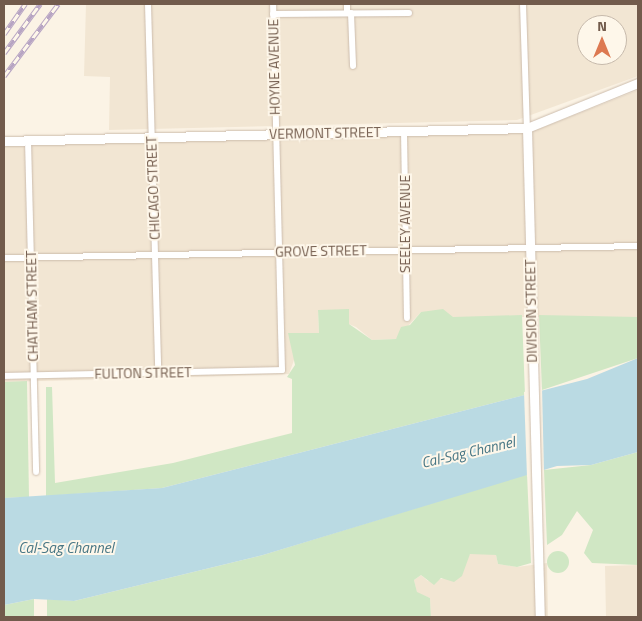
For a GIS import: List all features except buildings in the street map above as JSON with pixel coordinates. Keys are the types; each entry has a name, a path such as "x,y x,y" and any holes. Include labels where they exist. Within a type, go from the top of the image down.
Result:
{"street":[{"name":"CHICAGO STREET","path":"148,4 158,372"},
{"name":"HOYNE AVENUE","path":"273,4 282,370"},
{"path":"347,4 353,66"},
{"name":"DIVISION STREET","path":"523,4 540,617"},
{"path":"273,14 409,12"},
{"name":"VERMONT STREET","path":"4,141 527,128 638,83"},
{"name":"SEELEY AVENUE","path":"404,131 407,318"},
{"name":"CHATHAM STREET","path":"28,140 36,472"},
{"name":"GROVE STREET","path":"4,258 638,246"},
{"name":"FULTON STREET","path":"4,376 282,370"}],"shaded area":[{"path":"86,4 638,4 638,76 517,120 109,130 110,77 84,76"},
{"path":"638,90 638,317 452,317 421,312 396,339 372,340 356,327 318,311 319,333 294,360 289,374 4,382 4,145 539,129"},
{"path":"486,553 496,555 498,564 517,567 547,563 548,617 431,617 430,598 417,593 414,580 421,575 428,581 447,578 470,554"},
{"path":"638,565 638,617 606,617 605,566"}],"green space":[{"path":"349,309 349,324 372,340 396,339 401,327 410,325 421,312 443,309 453,317 522,315 525,395 162,488 46,496 46,387 52,387 55,483 173,463 292,433 292,379 287,377 295,365 288,333 319,333 318,310"},
{"path":"539,315 638,317 638,358 542,390"},
{"path":"27,381 29,497 4,498 4,382"},
{"path":"638,452 638,565 592,563 584,553 593,530 577,511 562,535 547,545 544,470 591,465"},
{"path":"527,474 531,563 517,567 498,564 496,555 470,554 462,576 454,582 441,578 434,585 421,575 414,580 417,592 430,598 431,617 47,617 47,599 74,601 263,555"},
{"path":"558,551 566,554 569,562 566,570 558,573 550,570 547,562 550,554"},
{"path":"34,599 34,617 4,617 4,605"}],"water":[{"name":"Cal-Sag Channel","path":"638,358 638,452 591,465 557,466 263,555 74,601 34,599 4,605 4,498 162,488 587,379"}],"pier":[{"path":"542,387 544,472 527,477 524,392"}],"railway":[{"path":"4,34 25,4"},
{"path":"4,53 40,4"},
{"path":"4,76 58,4"}]}
